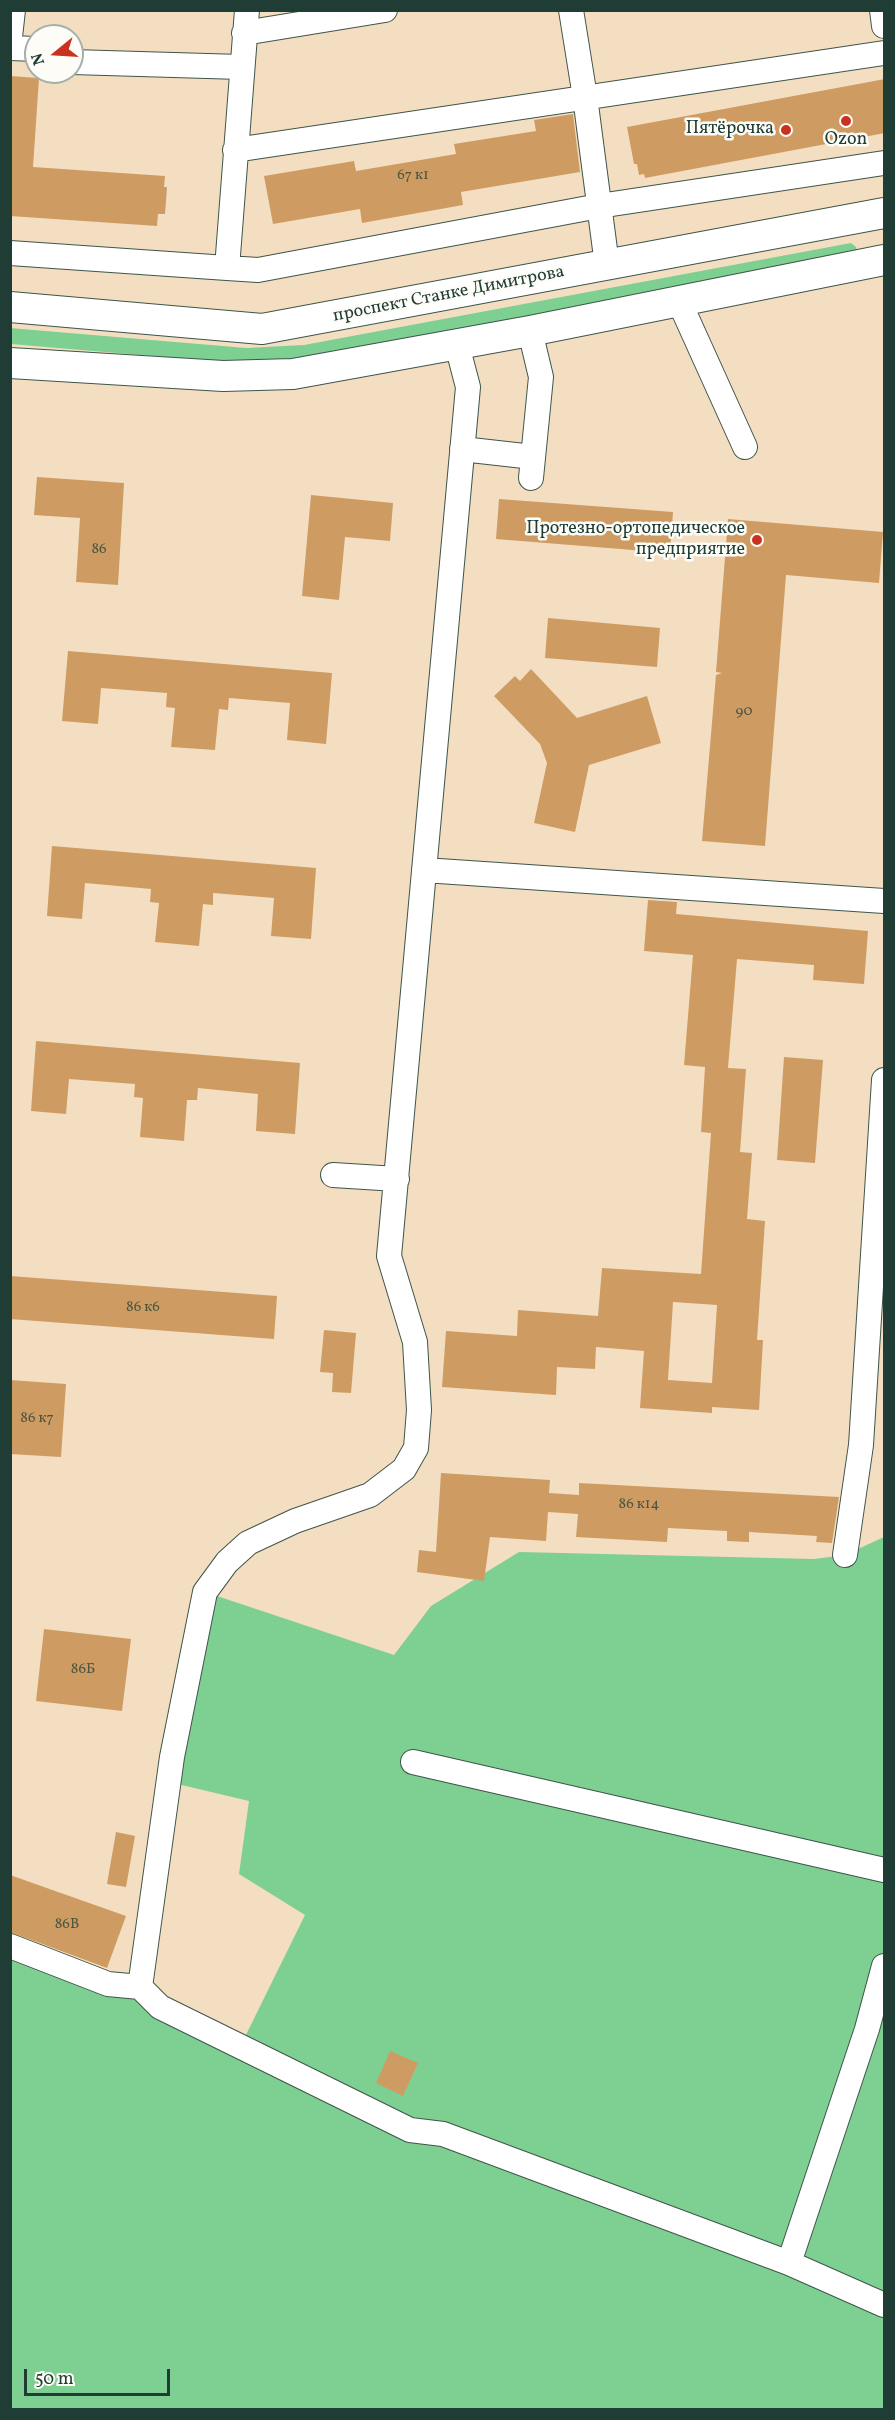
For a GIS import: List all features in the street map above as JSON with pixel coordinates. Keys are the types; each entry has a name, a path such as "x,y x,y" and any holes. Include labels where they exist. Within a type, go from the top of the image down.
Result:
{"main road":[{"name":"проспект Станке Димитрова","path":"10,307 262,329 874,215"},
{"path":"10,363 223,376 293,375 530,331 878,261 874,215"}],"street":[{"path":"10,37 13,10"},
{"path":"227,268 245,22 385,10"},
{"path":"571,10 607,265"},
{"path":"882,10 885,27"},
{"path":"235,150 885,53"},
{"path":"84,62 241,67"},
{"path":"10,254 258,270 599,206 885,163"},
{"path":"679,301 745,447"},
{"path":"462,449 532,468 541,377 530,331"},
{"path":"140,1987 172,1757 187,1672 205,1592 227,1562 248,1544 295,1521 370,1495 404,1469 416,1448 419,1410 415,1342 389,1256 468,387 457,345"},
{"path":"424,870 885,902"},
{"path":"845,1555 861,1445 879,1249 885,1080"},
{"path":"333,1175 397,1179"},
{"path":"413,1762 885,1870"},
{"path":"10,1946 108,1984 140,1987 160,2007 410,2130 443,2134 789,2263 885,2305"},
{"path":"789,2263 867,2029 885,1966"}],"green space":[{"path":"851,243 856,247 858,254 322,360 257,365 11,344 10,328 246,348 304,345"},
{"path":"884,1537 884,2409 11,2409 10,1949 108,1984 240,2047 305,1915 239,1874 249,1801 169,1782 205,1592 394,1655 431,1606 519,1552 814,1559 845,1555"}],"building":[{"path":"10,76 24,77 24,84 39,84 33,167 165,176 164,187 167,187 165,214 158,214 157,226 10,216"},
{"path":"885,79 885,133 645,178 644,174 639,175 637,164 634,164 627,127"},
{"path":"573,114 580,172 461,192 463,205 362,223 360,209 273,224 264,176 354,161 356,171 456,154 454,144 536,131 534,120"},
{"path":"37,477 124,483 118,585 76,582 80,518 34,515"},
{"path":"311,495 393,503 390,541 345,537 339,600 302,596"},
{"path":"499,499 673,512 670,553 496,539"},
{"path":"728,519 883,532 879,583 786,575 765,846 702,841 716,675 722,673 716,672"},
{"path":"548,618 660,628 657,667 545,658"},
{"path":"68,651 332,673 326,744 287,740 290,703 229,698 228,710 219,709 215,750 171,747 175,708 166,707 167,693 101,688 98,724 62,721"},
{"path":"531,669 577,718 647,696 661,743 589,765 575,832 534,823 547,763 540,744 494,696 515,676 520,681"},
{"path":"52,846 316,868 311,939 271,936 274,898 213,893 213,905 203,904 199,946 155,942 159,903 150,902 151,889 85,883 82,919 47,916"},
{"path":"648,900 677,902 676,914 868,931 864,984 813,980 814,965 737,959 728,1068 746,1069 740,1152 752,1153 747,1219 765,1221 757,1340 763,1340 759,1410 712,1407 712,1413 640,1408 644,1351 596,1347 595,1369 557,1367 556,1395 442,1387 446,1331 517,1336 518,1310 598,1316 602,1268 701,1274 711,1133 701,1132 705,1067 684,1065 693,955 644,951","holes":["673,1302 717,1305 712,1383 668,1380"]},
{"path":"36,1041 300,1063 295,1134 256,1131 258,1094 198,1088 197,1100 187,1100 184,1141 140,1137 143,1098 134,1097 135,1084 69,1079 66,1114 31,1111"},
{"path":"784,1057 823,1060 815,1163 777,1160"},
{"path":"10,1276 277,1296 274,1339 10,1319"},
{"path":"324,1330 356,1333 351,1393 332,1392 333,1373 320,1372"},
{"path":"10,1380 66,1384 61,1457 10,1454"},
{"path":"441,1473 550,1480 549,1493 579,1495 579,1483 839,1497 832,1543 816,1542 817,1536 749,1532 749,1542 727,1541 727,1531 668,1528 667,1542 576,1537 578,1514 548,1512 546,1541 490,1537 484,1581 417,1572 419,1550 436,1552"},
{"path":"44,1629 131,1639 122,1711 36,1701"},
{"path":"116,1832 135,1836 126,1887 107,1884"},
{"path":"10,1875 126,1916 107,1968 10,1932"},
{"path":"390,2051 418,2063 403,2096 376,2083"}],"place":[{"name":"Ozon","path":"846,121"},
{"name":"Пятёрочка","path":"786,130"},
{"name":"Протезно-ортопедическое предприятие","path":"757,540"}]}
